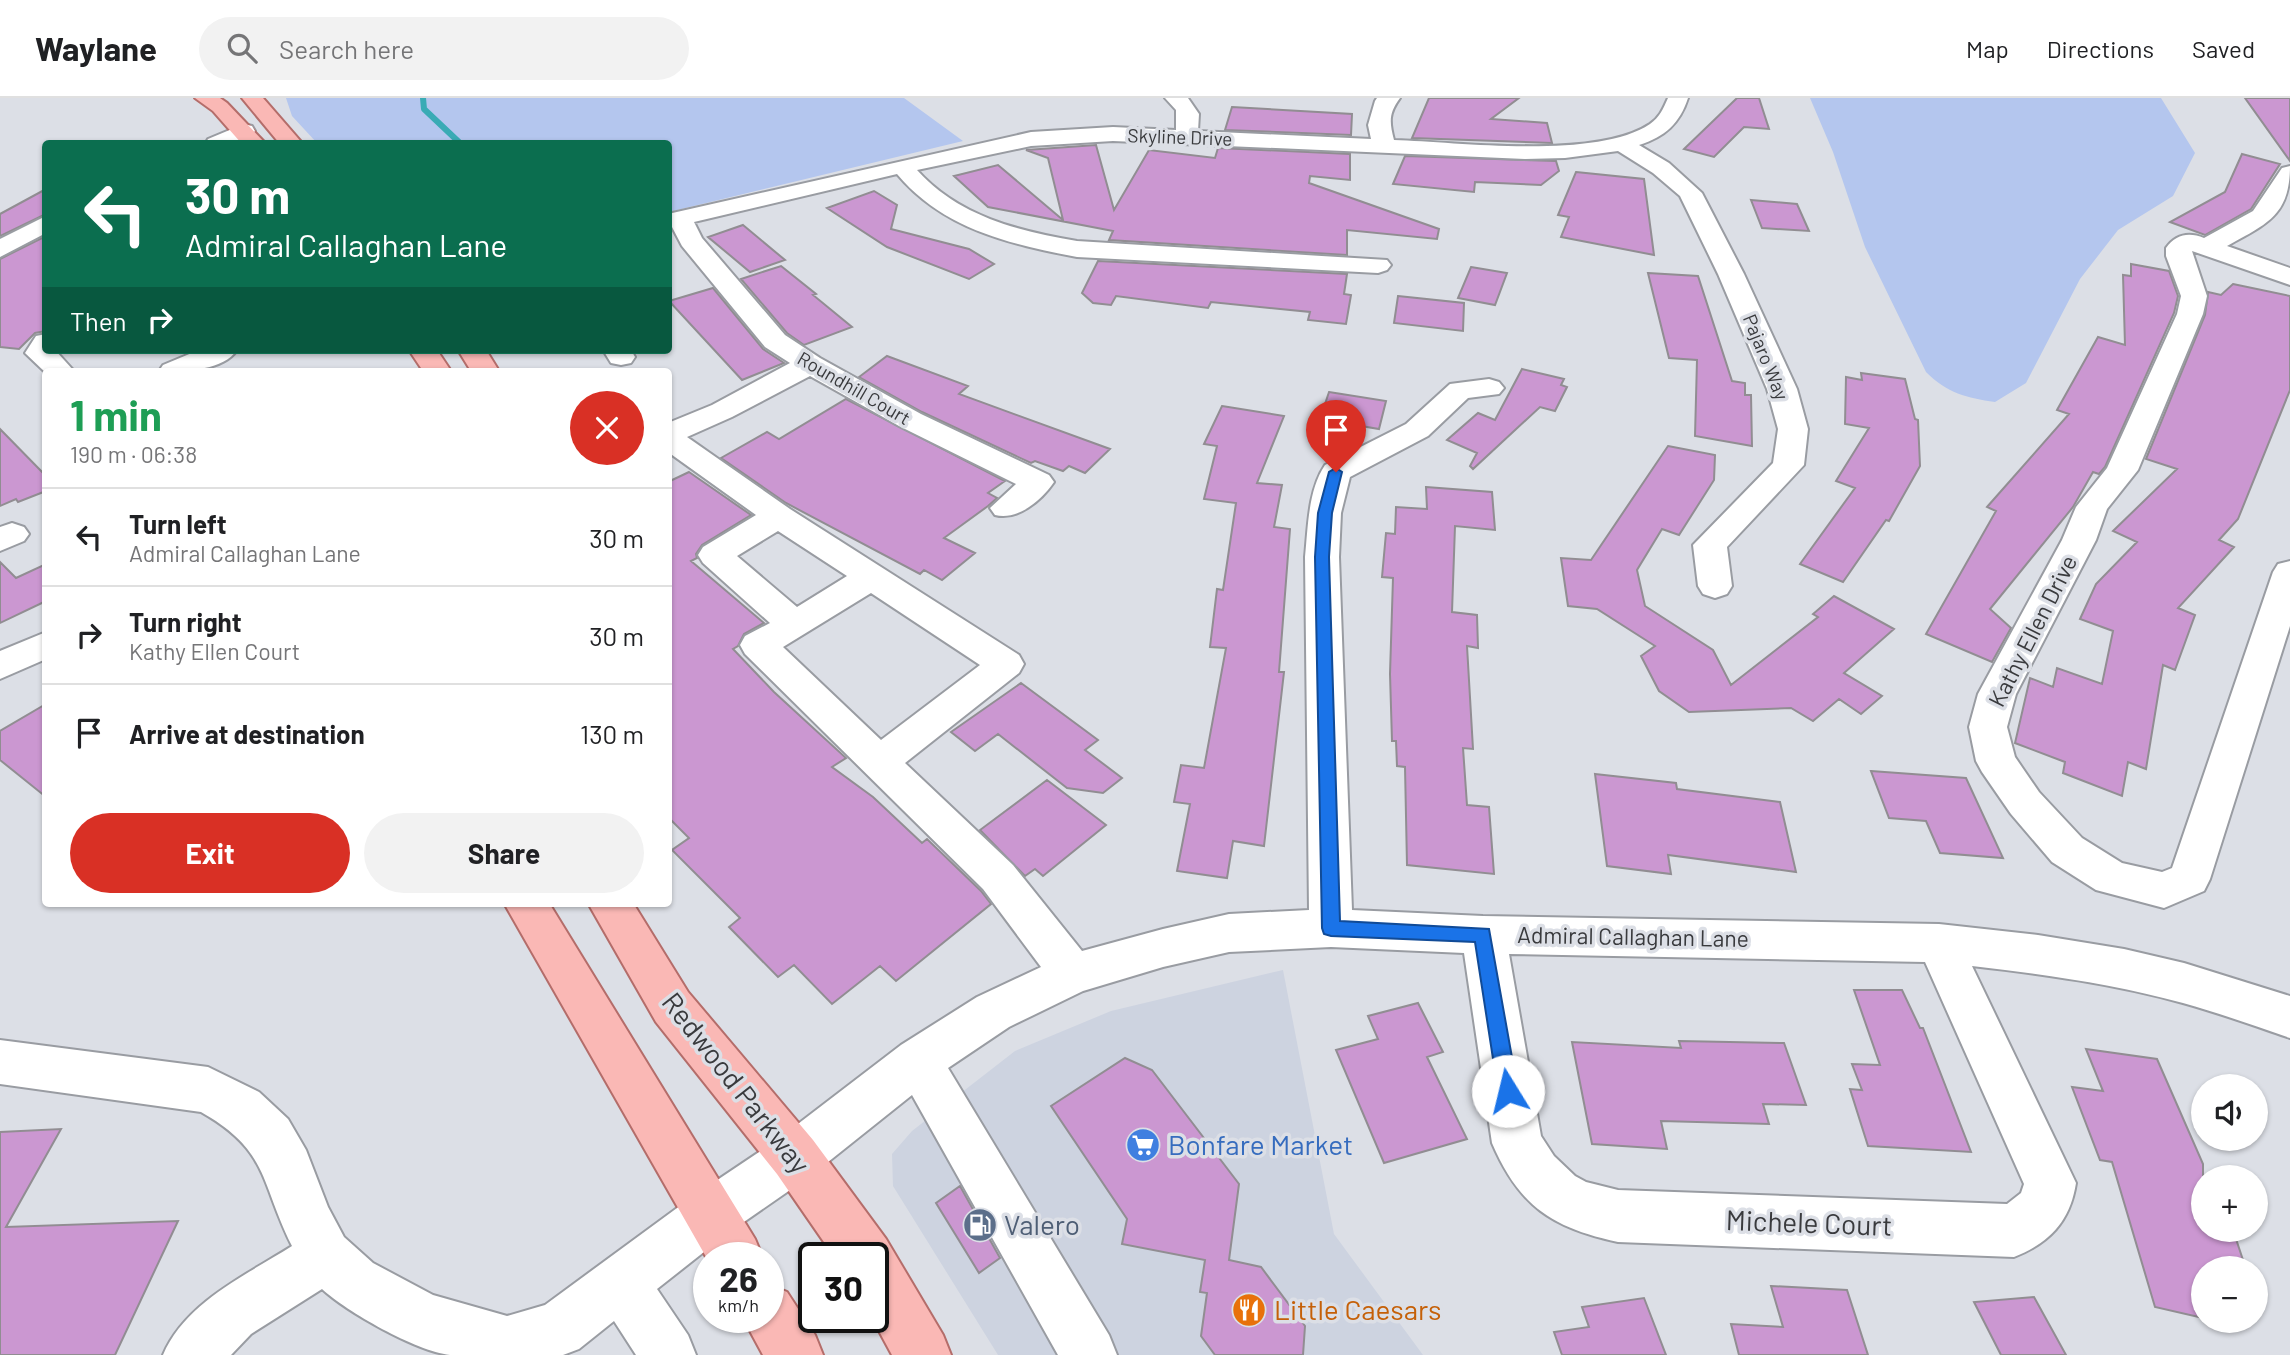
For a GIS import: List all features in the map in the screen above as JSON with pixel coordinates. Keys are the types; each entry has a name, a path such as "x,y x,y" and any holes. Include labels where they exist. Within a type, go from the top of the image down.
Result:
{"main road":[{"path":"205,98 220,107 250,137"},
{"path":"252,98 289,140"},
{"path":"528,907 726,1242"},
{"name":"Redwood Parkway","path":"612,907 672,1007 795,1157 856,1242"},
{"path":"889,1295 923,1355"},
{"path":"782,1333 795,1355"}],"street":[{"path":"1175,98 1187,107 1190,116 1186,137"},
{"path":"1384,145 1379,125 1382,105 1390,98"},
{"name":"Skyline Drive","path":"674,220 1031,138 1113,134 1553,153 1621,143 1642,136 1669,121 1676,111 1678,98"},
{"name":"Pajaro Way","path":"1621,143 1661,168 1690,193 1731,274 1771,366 1793,429 1788,465 1710,545 1715,586"},
{"path":"902,166 922,188 979,225 1046,243 1077,249 1378,265"},
{"path":"2206,247 2262,216 2288,181"},
{"name":"Roundhill Court","path":"674,220 775,341 810,364 910,420 1038,482 1006,508"},
{"path":"0,248 42,225"},
{"name":"Kathy Ellen Drive","path":"2206,247 2190,242 2179,248 2179,256 2194,296 2190,314 2122,470 2092,507 2079,540 1997,694 1990,718 1988,727 1996,761 2025,803 2067,850 2111,878 2164,890 2189,879 2290,572"},
{"path":"2206,247 2290,277"},
{"path":"42,348 39,353 56,368"},
{"path":"180,368 213,354"},
{"path":"672,433 722,411 810,364"},
{"path":"1331,928 1322,557 1325,513 1336,472 1417,429 1460,390 1489,388"},
{"path":"672,438 778,516 1006,664 879,762"},
{"path":"778,516 715,555 795,625"},
{"path":"871,577 758,645 998,877 1073,974"},
{"path":"0,666 42,646"},
{"name":"Admiral Callaghan Lane","path":"488,1348 559,1329 710,1215 795,1157 918,1061 993,1012 1073,974 1163,948 1228,933 1331,928 1483,935 1939,943 2038,954 2124,969 2184,983 2290,1017"},
{"name":"Michele Court","path":"1483,935 1517,1143 1533,1172 1554,1192 1584,1209 1618,1216 2014,1231 2036,1216 2048,1203 2050,1183 1939,943"},
{"path":"918,1061 1090,1355"},
{"path":"0,1062 208,1090 242,1109 270,1136 288,1168 307,1221 325,1256 354,1282 424,1320 488,1348"},
{"path":"191,1355 232,1315 325,1256"},
{"path":"621,1283 668,1355"}],"shaded area":[{"path":"286,98 904,98 963,141 672,211 672,140 314,140 292,116"},
{"path":"1810,98 2161,98 2195,153 2173,196 2118,230 2080,279 2026,383 1995,402 1958,393 1926,372 1865,247 1833,152"},
{"path":"1283,970 1334,1234 1423,1355 998,1355 893,1186 892,1154 912,1131 1015,1051 1111,1011"}],"building":[{"path":"1429,98 1519,98 1491,119 1547,123 1552,143 1412,138"},
{"path":"1737,98 1759,98 1769,129 1744,127 1714,157 1684,149"},
{"path":"2245,98 2290,98 2290,161"},
{"path":"1232,107 1352,114 1351,135 1225,130"},
{"path":"1096,145 1114,210 1149,150 1215,158 1218,148 1350,154 1350,180 1310,176 1309,183 1439,229 1437,239 1347,230 1347,255 1109,240 1113,231 988,207 954,176 998,165 1063,220 1048,158 1026,150"},
{"path":"2242,154 2280,164 2251,209 2205,235 2170,222 2225,192"},
{"path":"1405,156 1556,161 1559,171 1541,185 1475,182 1474,192 1393,184"},
{"path":"1576,172 1644,179 1654,255 1561,237 1569,217 1558,215"},
{"path":"42,191 42,216 0,236 0,214"},
{"path":"874,191 897,205 891,229 969,249 994,264 969,279 887,247 827,208"},
{"path":"1751,200 1797,204 1809,231 1762,228"},
{"path":"743,225 785,260 750,272 708,237"},
{"path":"42,238 42,332 35,333 19,349 0,347 0,259"},
{"path":"1098,261 1347,274 1344,294 1351,295 1346,324 1308,320 1310,312 1211,302 1208,308 1116,296 1111,305 1093,303 1082,293"},
{"path":"2131,264 2169,271 2178,296 2174,313 2105,467 2099,474 2093,472 2073,507 1990,609 2011,628 1992,662 1926,634 1996,511 1987,507 2069,414 2057,410 2098,337 2125,345 2123,275 2131,276"},
{"path":"781,266 852,327 804,345 787,333 741,279"},
{"path":"1471,267 1507,273 1495,305 1458,298"},
{"path":"1648,273 1698,276 1732,381 1745,383 1745,395 1751,395 1752,446 1695,436 1697,360 1669,358"},
{"path":"2233,284 2290,296 2290,390 2238,519 2219,540 2234,547 2178,608 2195,615 2175,670 2163,665 2146,769 2128,762 2122,796 2063,773 2065,762 2015,743 2030,678 2053,687 2057,668 2102,684 2113,631 2080,619 2096,584 2137,542 2113,531 2177,469 2146,459 2205,315 2208,292 2221,295"},
{"path":"713,288 763,349 784,363 742,380 672,304 672,300"},
{"path":"1398,296 1464,303 1463,331 1394,323"},
{"path":"887,356 968,386 959,394 1110,449 1085,473 1069,466 1063,471 1035,461 1031,463 922,412 859,377"},
{"path":"1522,369 1564,379 1561,385 1567,387 1555,411 1540,407 1473,469 1470,466 1477,453 1447,440 1478,413 1495,420"},
{"path":"1861,373 1905,379 1915,419 1918,420 1920,466 1889,521 1886,520 1843,582 1800,564 1855,488 1836,481 1869,428 1845,424 1846,377 1862,380"},
{"path":"1329,392 1386,401 1379,429 1320,419"},
{"path":"846,399 1005,481 988,493 997,498 944,538 975,553 942,580 924,570 920,574 786,503 721,458 767,432 779,439"},
{"path":"1222,406 1284,416 1257,483 1282,485 1274,527 1290,529 1279,672 1284,672 1264,846 1233,841 1227,878 1177,871 1190,804 1174,802 1181,765 1204,768 1226,648 1210,647 1217,589 1223,590 1236,503 1204,499 1217,446 1204,444"},
{"path":"0,429 42,472 42,493 0,506"},
{"path":"1668,446 1715,455 1714,480 1679,535 1662,529 1637,570 1645,606 1713,650 1731,685 1818,617 1813,614 1834,596 1894,629 1844,673 1882,696 1861,714 1839,699 1813,721 1791,708 1689,712 1659,691 1641,656 1655,646 1597,609 1568,606 1561,558 1591,560"},
{"path":"689,472 751,515 702,545 696,554 697,558 691,561 764,623 744,634 738,646 733,649 774,692 846,758 832,767 873,797 922,843 927,839 991,904 896,981 880,966 832,1004 794,965 778,977 729,927 740,918 672,850 689,838 672,821 672,480"},
{"path":"1426,487 1492,492 1495,530 1455,526 1452,612 1477,615 1478,648 1467,646 1473,749 1463,748 1467,805 1489,807 1494,874 1407,865 1405,767 1397,766 1396,741 1392,741 1390,674 1393,578 1382,577 1386,533 1395,534 1396,507 1427,509"},
{"path":"0,562 16,578 42,566 42,603 0,623"},
{"path":"1021,683 1098,740 1085,750 1122,778 1103,793 1067,788 998,734 975,751 951,732"},
{"path":"42,706 42,794 0,760 0,731"},
{"path":"1871,771 1966,778 2003,858 1940,853 1926,821 1889,818"},
{"path":"1595,774 1676,783 1677,789 1780,802 1796,872 1668,855 1671,874 1607,866"},
{"path":"1047,780 1106,825 1043,876 1035,869 1025,876 980,830"},
{"path":"1854,990 1902,990 1920,1028 1923,1028 1971,1152 1868,1146 1850,1089 1862,1090 1852,1064 1880,1065"},
{"path":"1418,1003 1443,1052 1427,1057 1467,1139 1384,1163 1336,1050 1378,1039 1368,1016"},
{"path":"1679,1041 1784,1043 1806,1105 1763,1104 1769,1124 1661,1121 1667,1149 1592,1144 1572,1042 1681,1048"},
{"path":"2086,1049 2157,1059 2191,1137 2191,1151 2197,1151 2203,1164 2191,1165 2191,1242 2237,1242 2242,1256 2191,1256 2191,1315 2155,1307 2112,1162 2100,1160 2072,1087 2103,1091"},
{"name":"Bonfare Market","path":"1125,1058 1152,1070 1239,1184 1229,1260 1261,1267 1305,1326 1303,1355 1215,1355 1201,1336 1207,1293 1200,1292 1205,1260 1122,1244 1127,1219 1051,1106"},
{"path":"61,1129 6,1227 178,1221 115,1355 0,1355 0,1132"},
{"path":"960,1186 1000,1258 979,1273 936,1203"},
{"path":"1771,1286 1847,1290 1868,1355 1739,1355 1731,1324 1783,1327"},
{"path":"2034,1297 2066,1355 2001,1355 1974,1302"},
{"path":"1644,1298 1666,1355 1562,1355 1554,1332 1589,1327 1582,1307"}],"waterway":[{"path":"423,98 424,109 457,140"}],"place":[{"name":"Bonfare Market","path":"1143,1145"},
{"name":"Valero","path":"980,1225"},
{"name":"Little Caesars","path":"1249,1310"}],"route":[{"path":"1336,472 1325,513 1322,557 1331,928 1483,935 1508,1091"}]}
